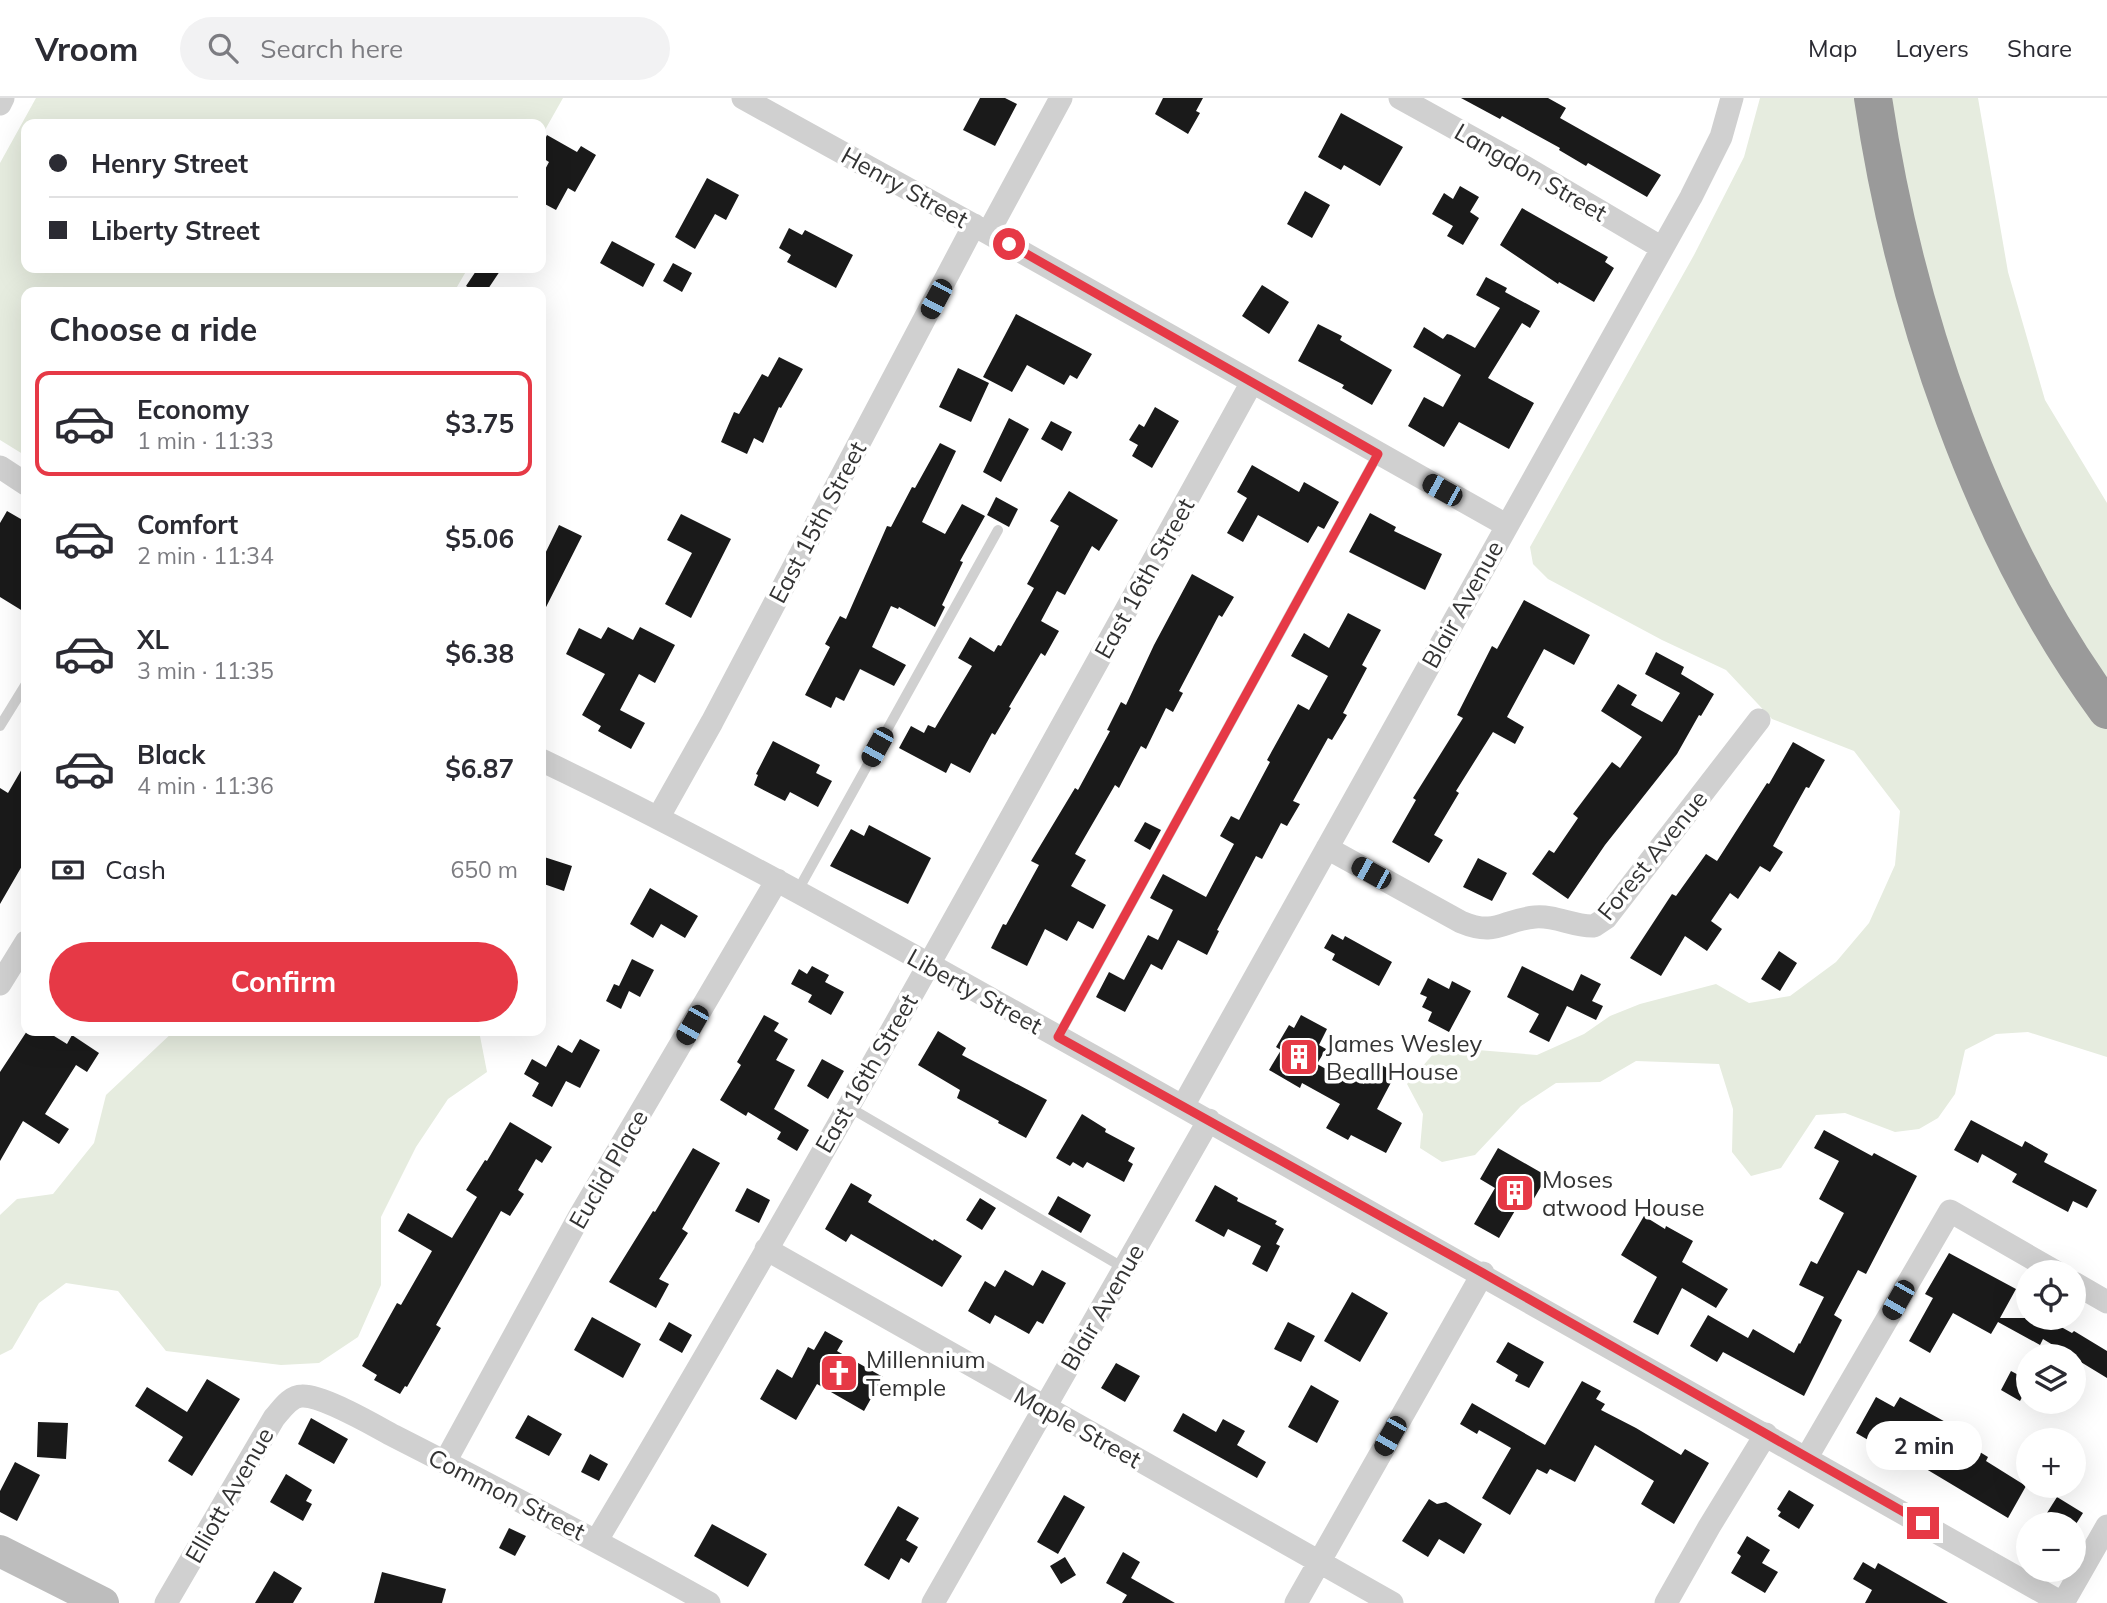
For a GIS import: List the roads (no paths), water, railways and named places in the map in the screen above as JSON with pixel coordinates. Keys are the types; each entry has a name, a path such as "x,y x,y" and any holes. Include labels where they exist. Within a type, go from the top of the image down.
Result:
{"highway":[{"path":"1873,98 1902,241 1935,361 1957,424 2029,586 2073,662 2107,710"}],"street":[{"path":"0,104 3,98"},
{"name":"Henry Street","path":"743,98 1506,525"},
{"name":"East 15th Street","path":"658,818 981,229 1061,98"},
{"name":"Langdon Street","path":"1400,98 1523,166 1662,248"},
{"name":"Blair Avenue","path":"1183,1106 1662,248 1721,137 1732,98"},
{"name":"East 16th Street","path":"597,1540 928,965 1252,382"},
{"path":"0,467 21,481"},
{"name":"Forest Avenue","path":"1327,848 1478,929 1490,929 1536,917 1594,926 1606,918 1759,720"},
{"name":"Liberty Street","path":"546,762 777,880 1483,1273 2062,1603"},
{"name":"Euclid Place","path":"444,1462 579,1217 777,880"},
{"path":"0,984 21,950"},
{"name":"Blair Avenue","path":"933,1603 1209,1120"},
{"path":"1807,1457 1950,1211 2035,1260"},
{"name":"Maple Street","path":"766,1249 1392,1603"},
{"path":"1296,1603 1483,1273"},
{"path":"2086,1290 2107,1302"},
{"name":"Common Street","path":"301,1396 310,1396 338,1408 597,1540 709,1603"},
{"name":"Elliott Avenue","path":"166,1603 274,1418 285,1405 301,1396"},
{"path":"1666,1603 1766,1434"},
{"path":"2062,1603 2107,1525"},
{"path":"0,1551 103,1603"}],"lane":[{"path":"1058,1037 1378,454"},
{"path":"797,892 998,530"},
{"path":"0,726 21,692"},
{"path":"847,1106 1124,1268"}],"place":[{"name":"James Wesley Beall House","path":"1299,1057"},
{"name":"Moses atwood House","path":"1515,1193"},
{"name":"Millennium Temple","path":"839,1373"}]}
